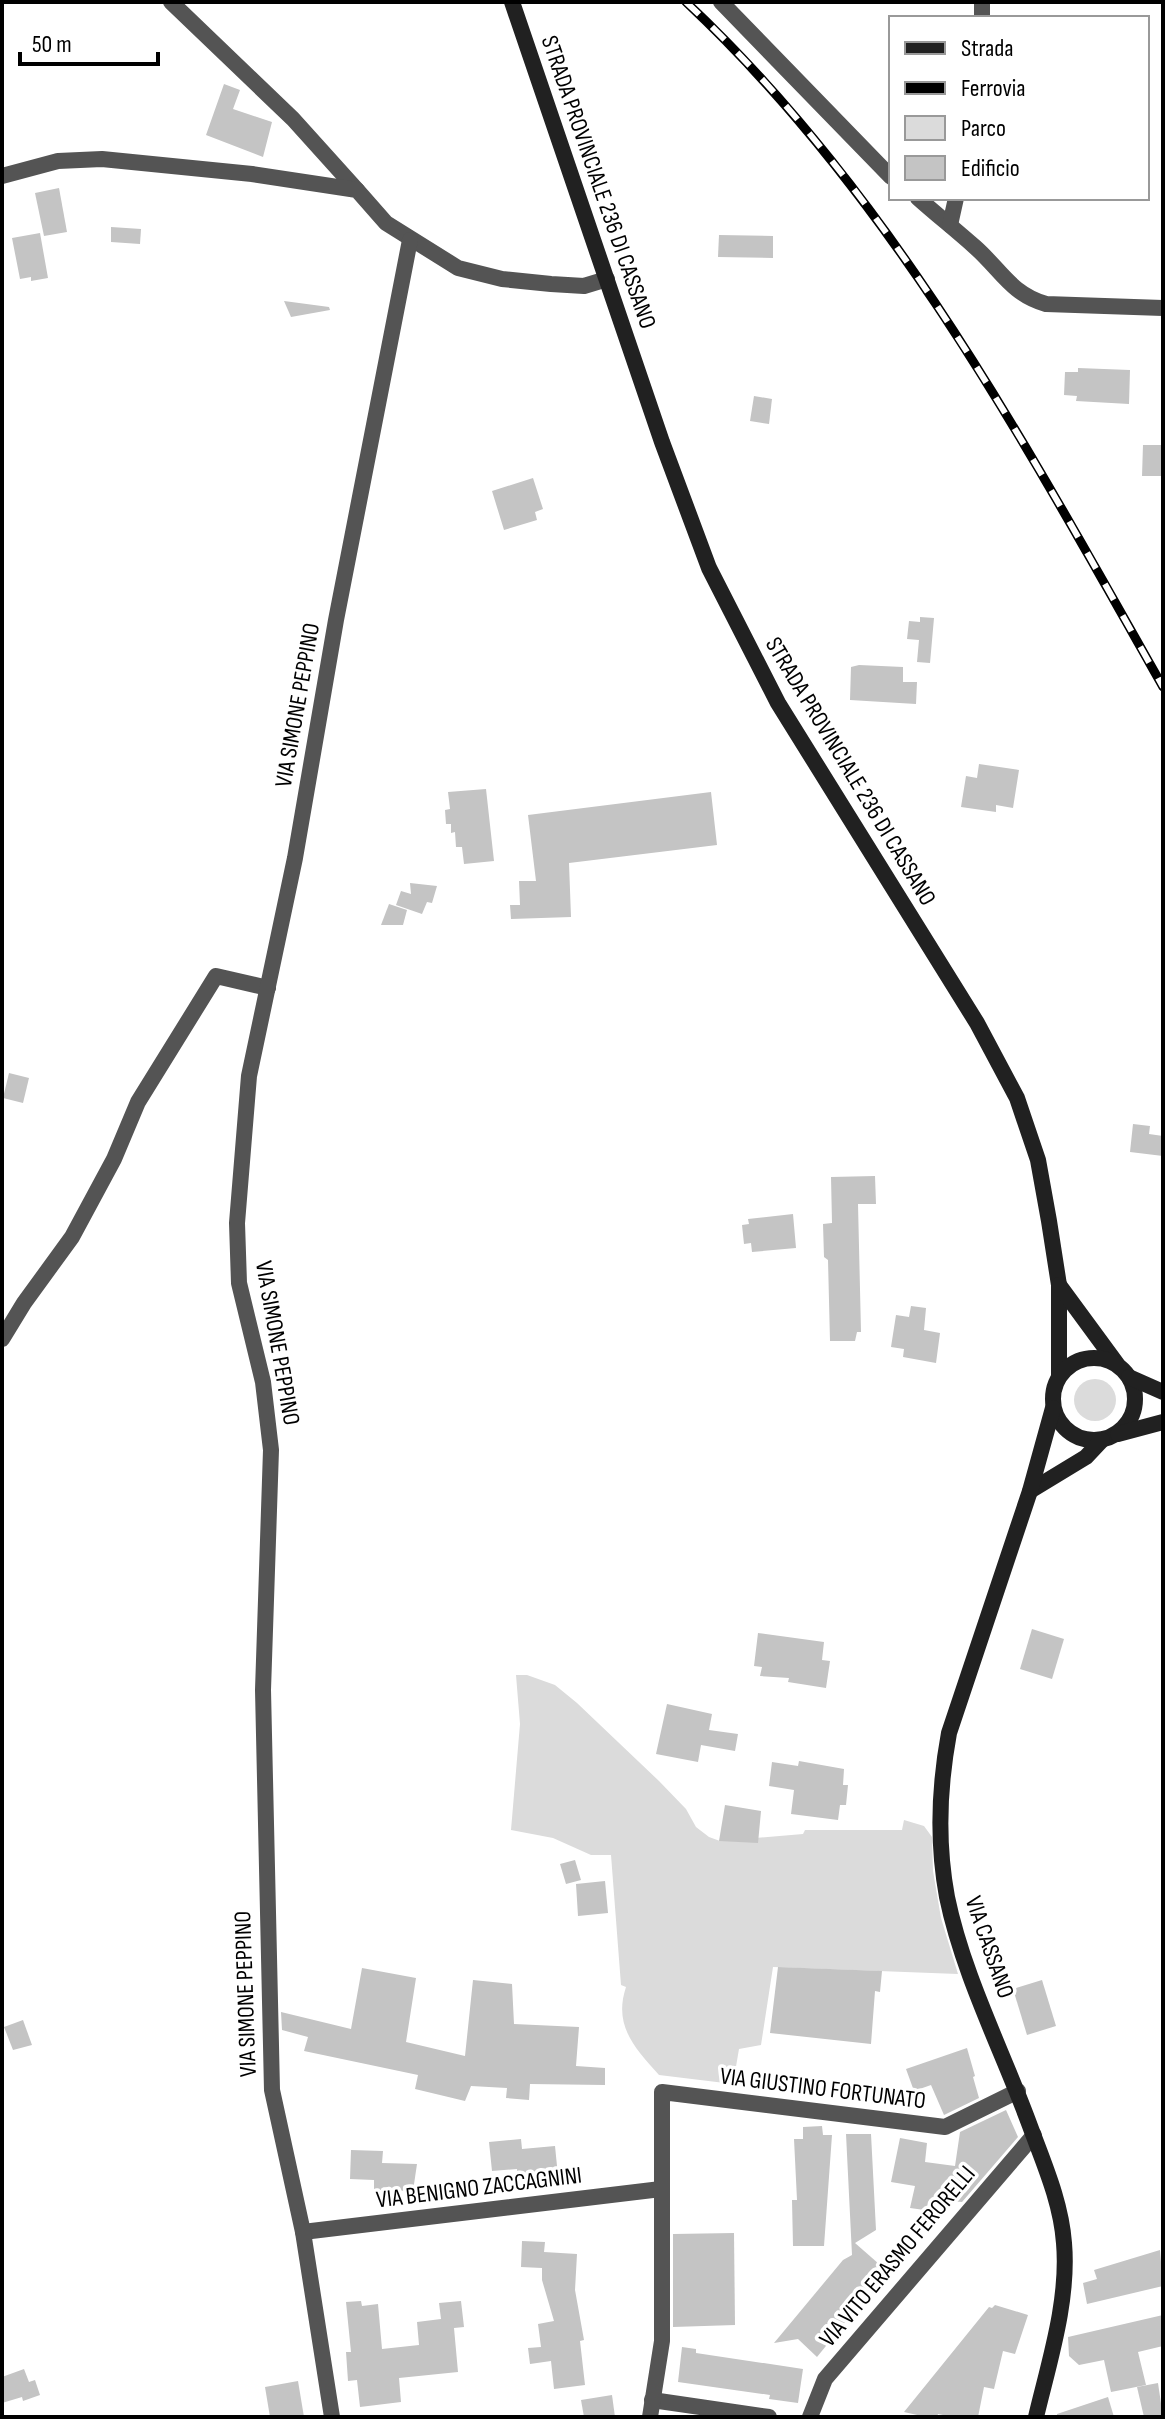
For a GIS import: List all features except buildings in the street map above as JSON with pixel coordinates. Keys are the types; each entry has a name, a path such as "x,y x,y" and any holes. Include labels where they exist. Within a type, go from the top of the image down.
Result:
{"main road":[{"name":"STRADA PROVINCIALE 236 DI CASSANO","path":"512,2 695,534 778,703 989,1042 1017,1098 1042,1179 1059,1285 1059,1376"},
{"path":"1030,1491 1086,1457 1126,1426 1133,1415 1134,1389 1059,1285"},
{"path":"1163,1392 1105,1359 1092,1358 1079,1361 1059,1376 1054,1386 1053,1408 1057,1420 1076,1437 1089,1441 1163,1422"},
{"name":"VIA CASSANO","path":"1036,2417 1059,2313 1065,2261 1062,2221 1018,2091 970,1970 948,1900 941,1847 946,1748 958,1700 1030,1491 1053,1408"}],"street":[{"path":"171,2 293,119 386,223 410,240 440,259 478,274 584,286 607,279"},
{"path":"721,2 889,175"},
{"path":"2,176 58,161 102,159 252,174 357,190"},
{"path":"920,200 997,269 1014,289 1029,299 1046,304 1163,308"},
{"path":"950,225 956,200"},
{"name":"VIA SIMONE PEPPINO","path":"332,2417 303,2232 272,2090 263,1690 271,1450 263,1382 239,1283 237,1223 249,1076 295,858 336,620 410,240"},
{"path":"2,1339 72,1237 114,1159 138,1102 216,976 268,988"},
{"name":"VIA GIUSTINO FORTUNATO","path":"661,2189 662,2092 945,2127 1018,2091"},
{"name":"VIA VITO ERASMO FERORELLI","path":"810,2417 825,2379 1034,2135"},
{"path":"661,2189 662,2341 651,2408 769,2417"},
{"name":"VIA BENIGNO ZACCAGNINI","path":"303,2232 661,2189"}],"green space":[{"path":"1095,1379 1110,1385 1116,1400 1110,1415 1095,1421 1080,1415 1074,1400 1080,1385"},
{"path":"516,1675 527,1675 555,1685 577,1703 659,1781 686,1809 696,1827 709,1837 720,1841 803,1834 805,1830 902,1830 904,1820 924,1826 932,1837 933,1871 941,1918 958,1974 773,1967 761,2045 739,2049 733,2084 659,2075 635,2046 624,2025 622,2013 626,1987 621,1985 611,1855 591,1855 553,1838 511,1830 520,1724"}],"railway":[{"path":"686,2 760,77 828,156 891,240 1006,415 1163,687"}]}
